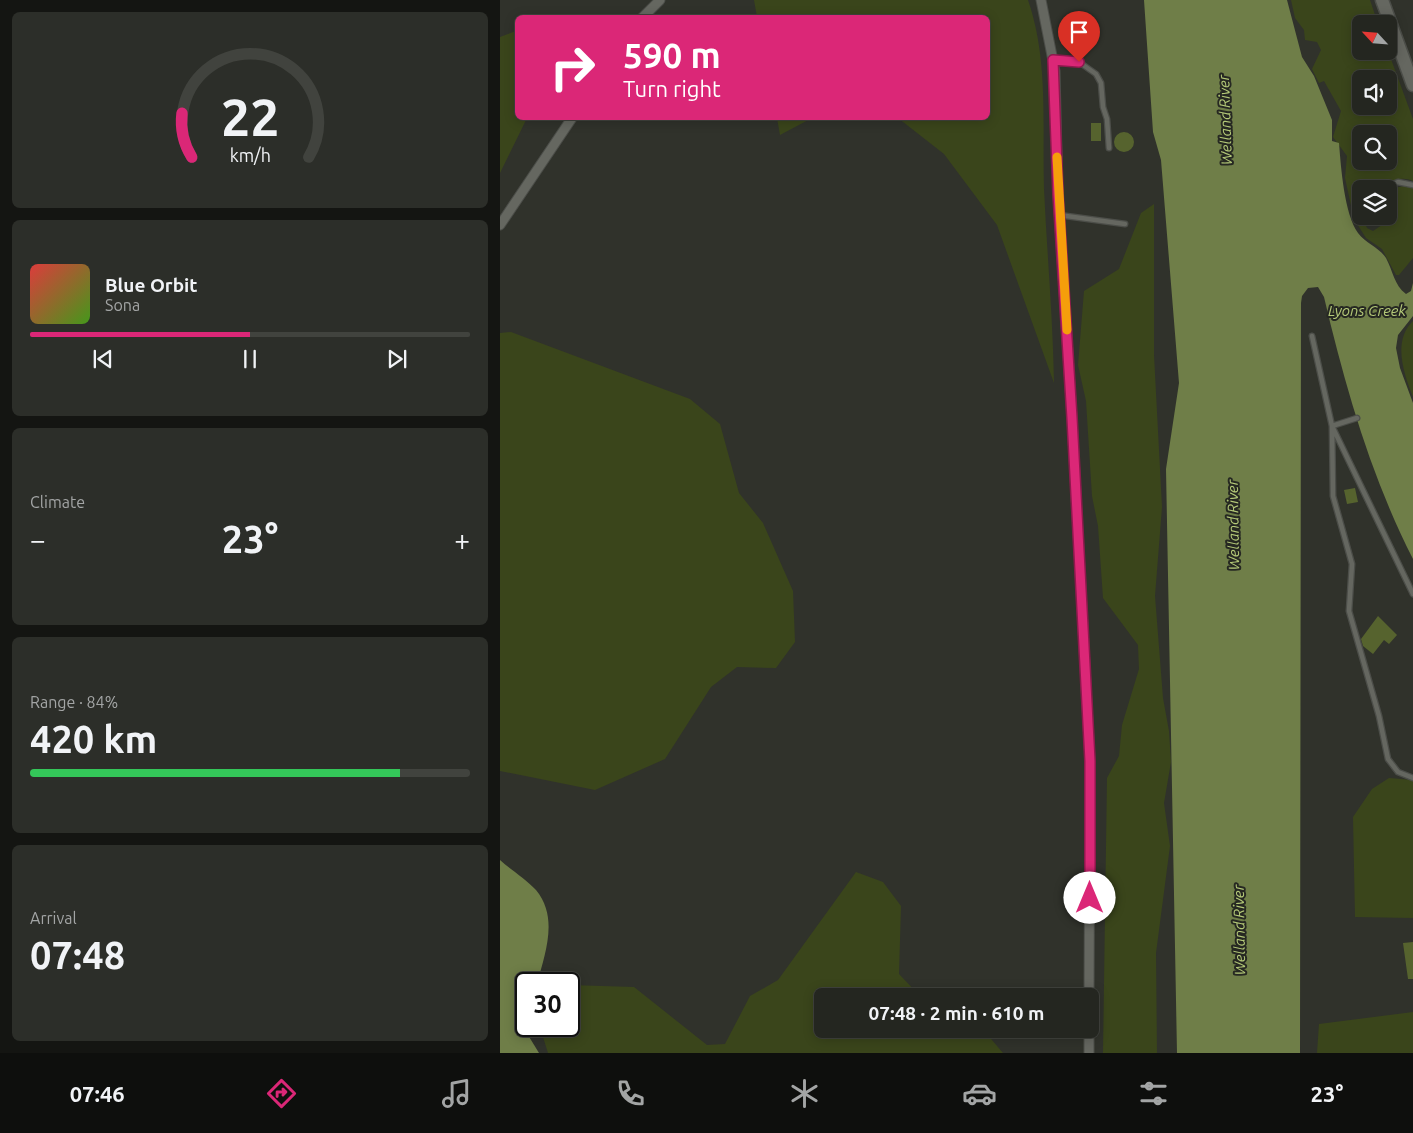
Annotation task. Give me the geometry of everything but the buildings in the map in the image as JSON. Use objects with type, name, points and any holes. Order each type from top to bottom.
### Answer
[{"type":"main road","points":[[1382,0],[1413,85]]},
{"type":"street","points":[[645,15],[660,0]]},
{"type":"street","points":[[1041,0],[1053,60],[1059,215],[1090,761],[1089,988]]},
{"type":"street","points":[[500,225],[571,120]]},
{"type":"street","points":[[1089,1038],[1089,1053]]},
{"type":"lane","points":[[1053,60],[1079,62],[1096,74],[1101,83],[1103,107],[1108,119],[1109,148]]},
{"type":"lane","points":[[1397,182],[1413,184]]},
{"type":"lane","points":[[1059,215],[1124,224]]},
{"type":"lane","points":[[1312,336],[1332,426],[1333,496],[1352,564],[1349,611],[1379,716],[1388,759],[1398,772],[1413,778]]},
{"type":"lane","points":[[1332,426],[1357,418]]},
{"type":"lane","points":[[1332,426],[1413,594]]},
{"type":"shaded area","points":[[754,0],[1028,0],[1035,23],[1042,70],[1044,189],[1054,383],[997,225],[944,154],[901,120],[990,120],[990,15],[757,15]]},
{"type":"shaded area","points":[[1291,0],[1370,0],[1375,15],[1352,15],[1352,60],[1391,60],[1395,70],[1352,70],[1352,115],[1397,115],[1397,75],[1413,119],[1413,181],[1408,179],[1352,180],[1352,210],[1345,178],[1347,156],[1333,137],[1341,111],[1324,81],[1319,83],[1312,69],[1321,50],[1317,42],[1305,40],[1304,30],[1295,18]]},
{"type":"shaded area","points":[[515,32],[515,120],[526,120],[500,173],[500,37]]},
{"type":"shaded area","points":[[777,120],[808,120],[780,135]]},
{"type":"shaded area","points":[[1409,185],[1413,187],[1413,258],[1399,275],[1396,275],[1382,249],[1366,238],[1358,225],[1366,225],[1373,231],[1382,225],[1397,225],[1397,187]]},
{"type":"shaded area","points":[[1154,204],[1154,355],[1162,507],[1155,596],[1163,698],[1169,731],[1171,762],[1164,803],[1170,846],[1156,953],[1157,1053],[1103,1053],[1107,778],[1119,756],[1122,725],[1139,669],[1138,645],[1103,598],[1098,526],[1092,496],[1086,401],[1078,365],[1084,291],[1119,269],[1141,213]]},
{"type":"shaded area","points":[[1413,321],[1413,397],[1406,378],[1401,348],[1407,329]]},
{"type":"shaded area","points":[[511,332],[690,399],[720,424],[739,493],[763,523],[793,591],[795,642],[776,668],[737,667],[711,687],[665,759],[595,790],[500,771],[500,333]]},
{"type":"shaded area","points":[[1389,778],[1413,780],[1413,918],[1355,917],[1353,817],[1372,789]]},
{"type":"shaded area","points":[[856,872],[883,882],[901,906],[899,974],[912,988],[814,988],[814,1038],[990,1038],[1003,1053],[548,1053],[543,1037],[580,1037],[580,985],[634,987],[707,1045],[725,1044],[750,996],[778,980]]},
{"type":"shaded area","points":[[1413,1012],[1413,1053],[1317,1053],[1319,1024]]},
{"type":"water","points":[[1144,0],[1287,0],[1302,57],[1314,76],[1332,120],[1332,141],[1339,143],[1344,190],[1352,225],[1361,237],[1380,251],[1386,258],[1396,282],[1406,294],[1411,291],[1413,283],[1413,316],[1398,335],[1396,348],[1400,368],[1413,403],[1413,559],[1384,496],[1372,464],[1350,397],[1324,297],[1318,287],[1308,288],[1302,296],[1300,1053],[1177,1053],[1166,469],[1179,383],[1161,160],[1153,132]]},
{"type":"water","points":[[500,860],[536,890],[543,901],[549,924],[540,972],[515,972],[515,1037],[529,1037],[539,1053],[500,1053]]},
{"type":"slow traffic","points":[[1057,157],[1067,330]]},
{"type":"route","points":[[1079,62],[1053,60],[1055,72],[1058,194],[1090,761],[1090,898]]},
{"type":"water label","name":"Welland River","points":[[1225,120]]},
{"type":"water label","name":"Lyons Creek","points":[[1367,310]]},
{"type":"water label","name":"Welland River","points":[[1233,525]]},
{"type":"water label","name":"Welland River","points":[[1239,930]]}]
